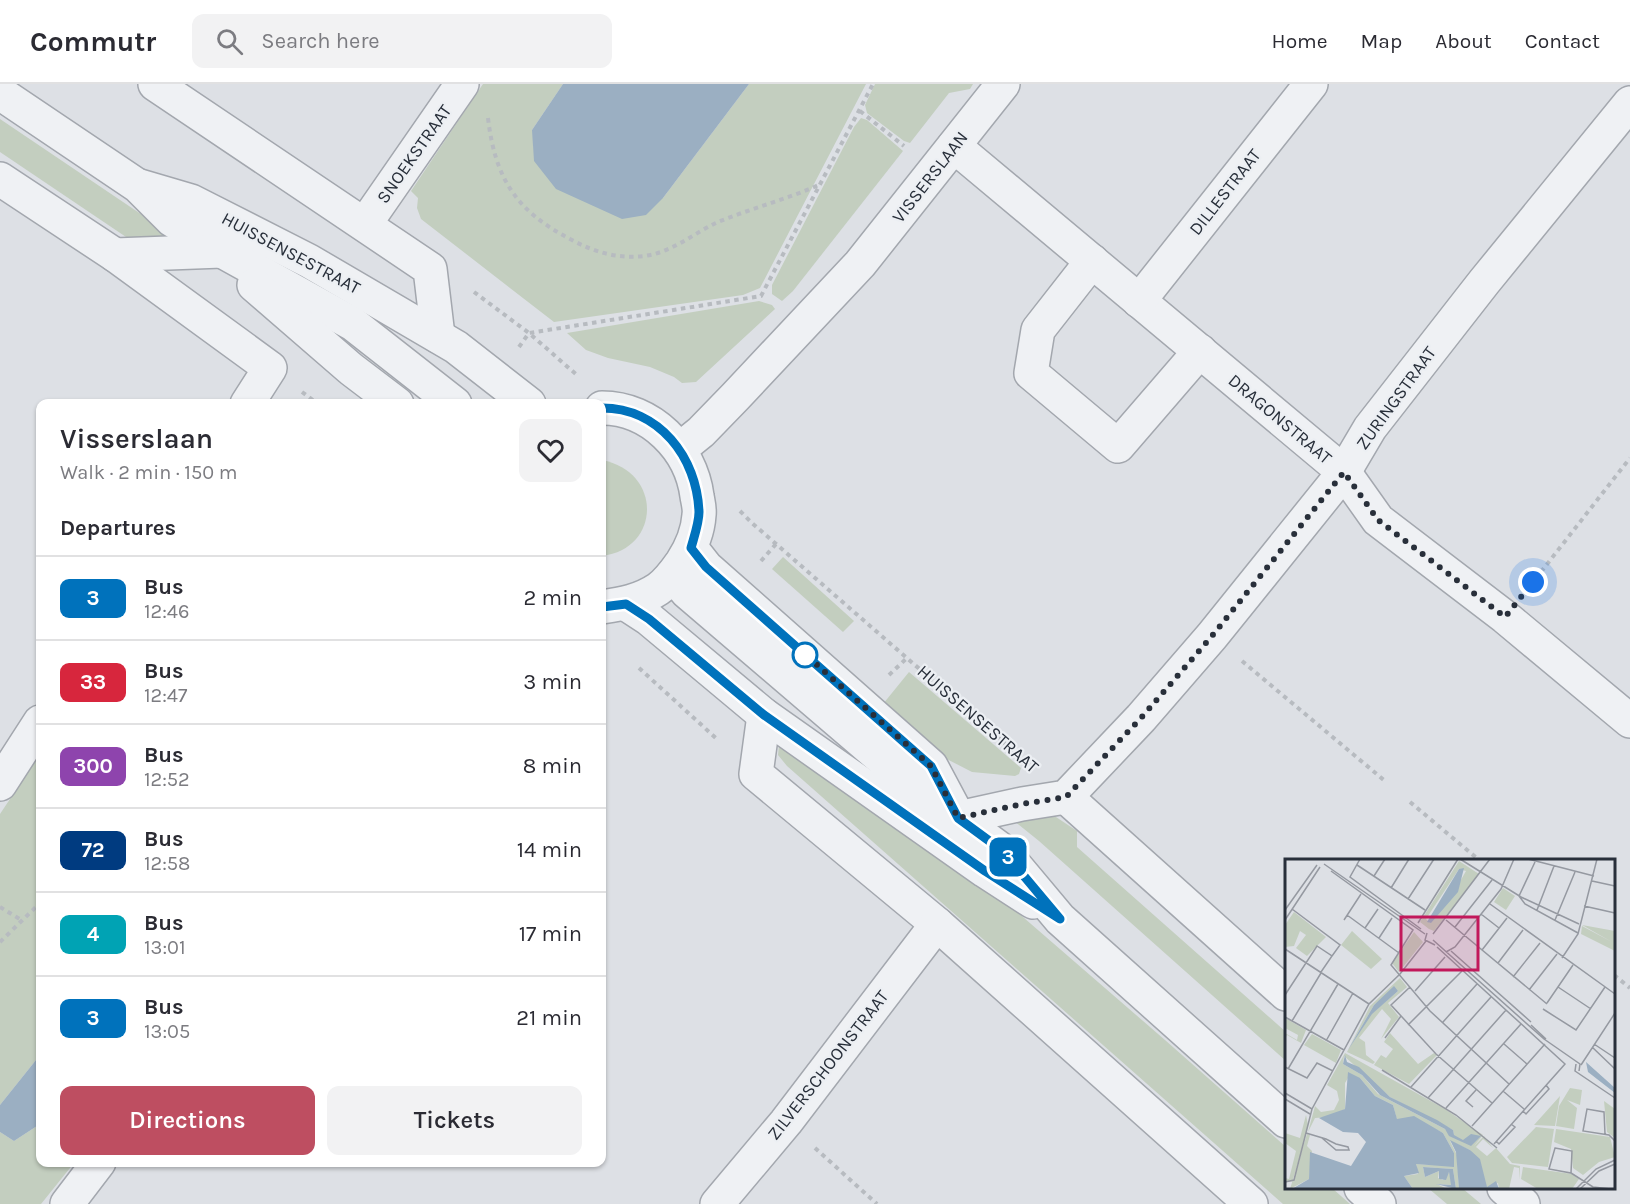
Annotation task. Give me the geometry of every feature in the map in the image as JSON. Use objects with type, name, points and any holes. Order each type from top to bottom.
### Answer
[{"type":"street","points":[[154,84],[430,269],[438,336]]},
{"type":"street","name":"SNOEKSTRAAT","points":[[365,224],[462,84]]},
{"type":"street","name":"VISSERSLAAN","points":[[680,449],[701,432],[806,324],[860,264],[1003,84]]},
{"type":"street","name":"DILLESTRAAT","points":[[1139,300],[1311,84]]},
{"type":"street","name":"HUISSENSESTRAAT","points":[[0,93],[138,186],[172,220],[353,324],[449,399]]},
{"type":"street","name":"ZURINGSTRAAT","points":[[1066,797],[1141,718],[1212,636],[1344,472],[1370,428],[1484,282],[1630,104]]},
{"type":"street","name":"DRAGONSTRAAT","points":[[945,158],[1092,261],[1344,472],[1378,520],[1505,617],[1630,722]]},
{"type":"street","points":[[0,179],[115,255],[270,368],[250,399]]},
{"type":"street","name":"HUISSENSESTRAAT","points":[[138,186],[190,201],[309,261],[456,347],[523,399]]},
{"type":"street","points":[[115,255],[222,250]]},
{"type":"street","name":"HUISSENSESTRAAT","points":[[222,250],[257,287],[351,369],[391,399]]},
{"type":"street","points":[[1092,261],[1038,330],[1031,374],[1118,447],[1200,351]]},
{"type":"street","points":[[606,409],[633,413],[659,427],[680,449],[695,480],[699,514],[691,548],[673,575],[659,588],[614,606]]},
{"type":"street","points":[[691,548],[706,567],[931,766],[958,818]]},
{"type":"street","points":[[673,575],[687,592],[908,782],[1003,851],[1060,919],[1285,1119]]},
{"type":"street","points":[[614,606],[649,619],[764,715],[985,871],[1060,919]]},
{"type":"street","points":[[764,715],[756,774],[937,924],[1251,1204]]},
{"type":"street","points":[[0,784],[36,728]]},
{"type":"street","points":[[958,818],[1066,797],[1285,992]]},
{"type":"street","name":"ZILVERSCHOONSTRAAT","points":[[717,1204],[786,1122],[937,924]]},
{"type":"street","points":[[67,1204],[95,1167]]},
{"type":"street","points":[[1362,1189],[1379,1204]]},
{"type":"street","points":[[1505,1189],[1523,1204]]},
{"type":"path","points":[[529,333],[760,296],[873,84]]},
{"type":"path","points":[[860,111],[945,158]]},
{"type":"path","points":[[488,118],[496,160],[517,200],[548,228],[606,255],[645,256],[662,251],[718,222],[821,184]]},
{"type":"path","points":[[430,269],[456,279],[529,333],[581,378]]},
{"type":"path","points":[[1505,617],[1630,458]]},
{"type":"path","name":"HUISSENSESTRAAT","points":[[737,508],[1066,797]]},
{"type":"path","points":[[1212,636],[1385,782]]},
{"type":"path","points":[[633,663],[756,774]]},
{"type":"path","points":[[1410,802],[1477,859]]},
{"type":"path","points":[[0,907],[23,921]]},
{"type":"path","points":[[0,942],[36,907]]},
{"type":"path","points":[[1615,976],[1630,988]]},
{"type":"path","points":[[786,1122],[877,1204]]},
{"type":"green space","points":[[483,84],[563,84],[532,130],[663,198],[749,84],[866,84],[760,288],[743,295],[554,322],[421,219],[417,208],[418,198],[411,191]]},
{"type":"green space","points":[[875,84],[973,84],[970,89],[949,93],[910,143],[867,113],[865,105]]},
{"type":"green space","points":[[861,118],[867,120],[903,151],[793,291],[782,301],[772,294],[772,285],[854,127]]},
{"type":"green space","points":[[0,119],[166,231],[172,238],[132,241],[0,152]]},
{"type":"green space","points":[[759,301],[772,305],[775,309],[696,382],[682,383],[650,367],[608,358],[586,350],[567,333]]},
{"type":"green space","points":[[606,461],[622,467],[636,479],[644,494],[647,510],[644,526],[635,540],[621,550],[606,555]]},
{"type":"green space","points":[[783,557],[854,621],[843,632],[772,569]]},
{"type":"green space","points":[[909,672],[1021,768],[1019,774],[1015,776],[972,772],[939,755],[883,704]]},
{"type":"green space","points":[[779,745],[994,892],[1285,1146],[1285,1189],[1333,1189],[1350,1204],[1283,1204],[787,766],[778,755]]},
{"type":"green space","points":[[36,760],[36,1060],[0,1105],[0,814]]},
{"type":"green space","points":[[1050,813],[1077,831],[1077,847],[1285,1031],[1285,1060],[1039,841],[1014,821]]},
{"type":"green space","points":[[36,1127],[36,1167],[71,1167],[41,1204],[0,1204],[0,1132],[14,1141]]},
{"type":"green space","points":[[1429,1189],[1463,1189],[1481,1204],[1447,1204]]},
{"type":"water","points":[[563,84],[749,84],[663,198],[646,215],[622,219],[556,189],[534,161],[532,130]]},
{"type":"water","points":[[36,1060],[36,1127],[14,1141],[0,1132],[0,1105]]},
{"type":"bus line","name":"3","points":[[606,407],[633,413],[659,427],[680,449],[695,480],[699,514],[691,548],[706,567],[931,766],[958,818],[1003,851],[1060,919],[985,871],[764,715],[649,619],[626,604],[606,606]]},
{"type":"route","points":[[805,655],[799,649],[931,766],[958,818],[1066,797],[1141,718],[1212,636],[1344,472],[1378,520],[1505,617],[1533,582]]}]
